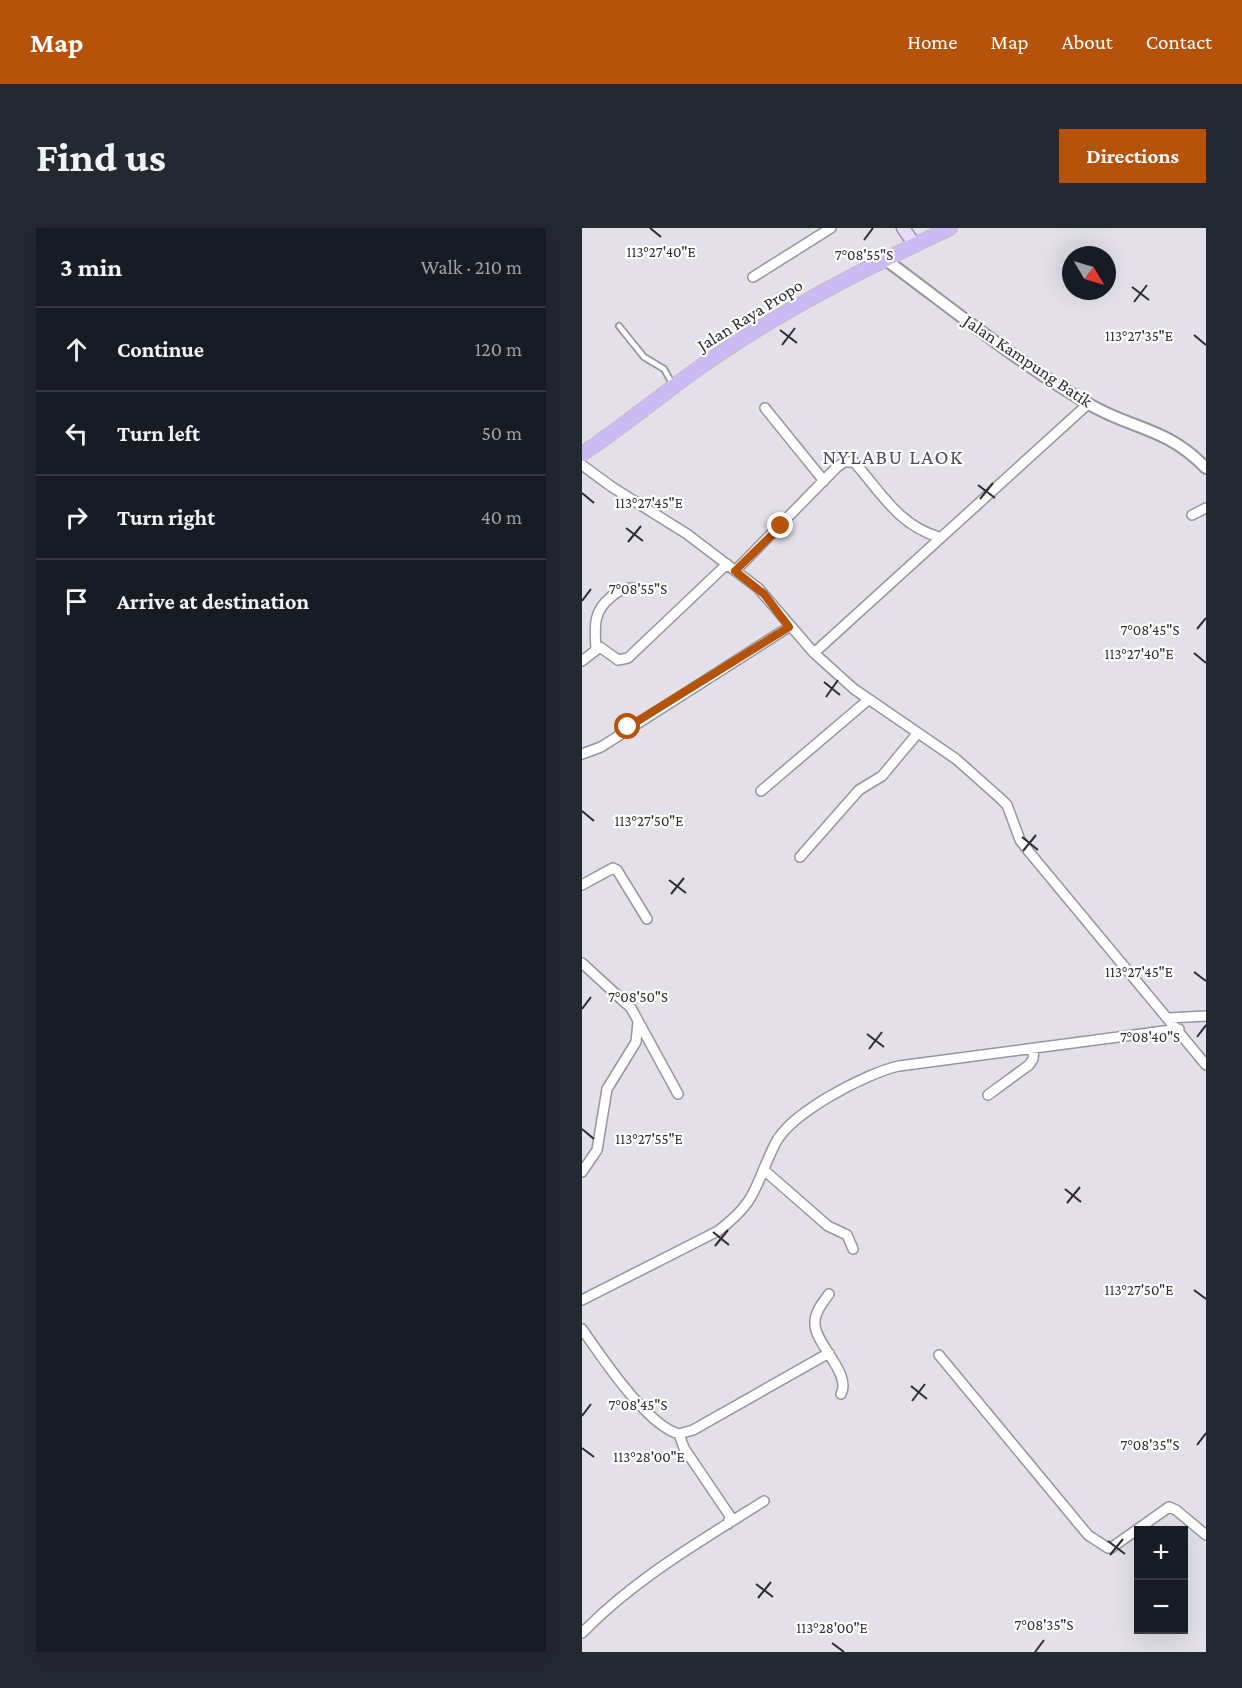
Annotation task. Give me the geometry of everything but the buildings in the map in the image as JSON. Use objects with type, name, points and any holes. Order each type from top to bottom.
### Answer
[{"type":"main road","points":[[903,228],[915,245]]},
{"type":"main road","name":"Jalan Raya Propo","points":[[582,454],[626,425],[704,364],[808,300],[950,228]]},
{"type":"street","points":[[753,277],[831,228]]},
{"type":"street","name":"Jalan Kampung Batik","points":[[886,260],[1088,404],[1164,435],[1185,447],[1206,468]]},
{"type":"street","points":[[814,653],[1088,404]]},
{"type":"street","points":[[765,408],[824,481]]},
{"type":"street","points":[[582,661],[603,647],[618,660],[628,658],[731,568],[844,462],[854,462],[882,498],[904,519],[923,533],[939,537]]},
{"type":"street","points":[[582,465],[612,487],[687,534],[764,594],[789,627],[814,653],[868,700],[956,759],[1007,805],[1013,827],[1030,853],[1170,1018],[1206,1065]]},
{"type":"street","points":[[1192,515],[1206,508]]},
{"type":"street","points":[[596,650],[594,622],[602,604],[624,588],[633,588]]},
{"type":"street","points":[[582,754],[601,747],[789,627]]},
{"type":"street","points":[[761,791],[868,700]]},
{"type":"street","points":[[800,857],[859,790],[882,776],[917,734]]},
{"type":"street","points":[[582,885],[613,868],[617,870],[647,919]]},
{"type":"street","points":[[582,963],[619,994],[638,1022],[678,1094]]},
{"type":"street","points":[[1170,1018],[1206,1016]]},
{"type":"street","points":[[582,1172],[597,1150],[607,1089],[636,1042],[638,1022]]},
{"type":"street","points":[[582,1300],[718,1231],[738,1216],[751,1201],[776,1143],[794,1119],[876,1074],[899,1066],[1179,1029]]},
{"type":"street","points":[[988,1095],[1029,1065],[1035,1049]]},
{"type":"street","points":[[765,1171],[828,1226],[847,1235],[853,1249]]},
{"type":"street","points":[[828,1294],[817,1313],[815,1324],[843,1382],[841,1394]]},
{"type":"street","points":[[582,1329],[637,1400],[660,1424],[679,1434],[684,1448],[730,1516],[728,1524]]},
{"type":"street","points":[[679,1434],[693,1430],[829,1353]]},
{"type":"street","points":[[939,1355],[1088,1535],[1108,1548],[1112,1548],[1161,1510],[1169,1507],[1176,1509],[1206,1535]]},
{"type":"street","points":[[582,1633],[616,1600],[654,1569],[764,1501]]},
{"type":"lane","points":[[619,326],[644,357],[664,369],[675,387]]},
{"type":"district","name":"NYLABU LAOK","points":[[893,457]]},
{"type":"route","points":[[628,727],[789,627],[764,594],[735,571],[781,526]]}]
